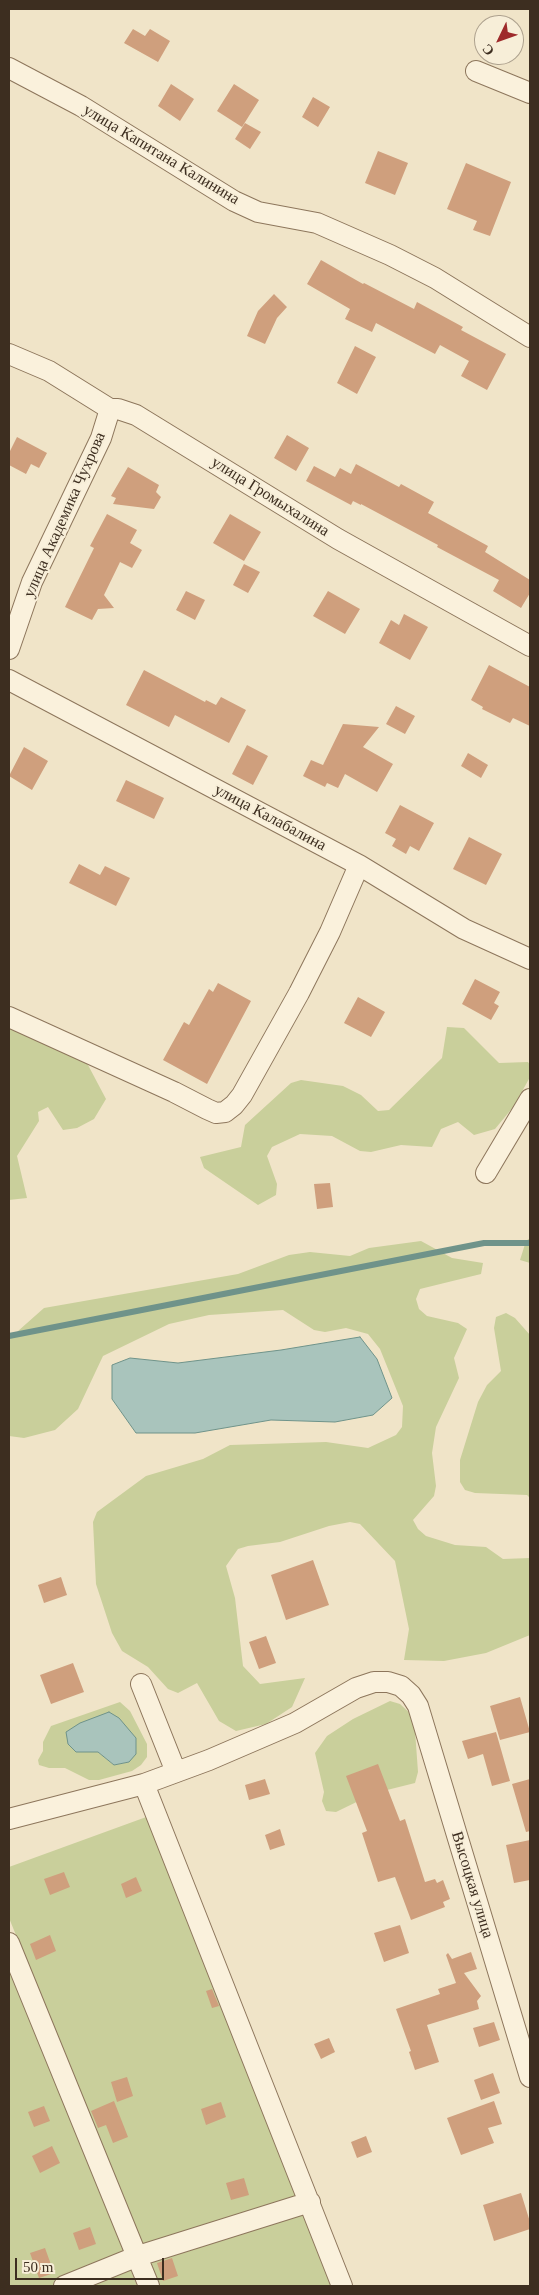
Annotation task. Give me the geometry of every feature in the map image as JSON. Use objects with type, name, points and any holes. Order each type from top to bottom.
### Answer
[{"type":"street","name":"улица Капитана Калинина","points":[[9,68],[81,106],[234,202],[258,212],[317,223],[390,255],[435,278],[530,337]]},
{"type":"street","points":[[476,71],[530,93]]},
{"type":"street","name":"улица Громыхалина","points":[[9,354],[50,370],[110,408],[136,415],[347,544],[530,646]]},
{"type":"street","name":"улица Академика Чухрова","points":[[9,649],[32,582],[101,438],[110,408]]},
{"type":"street","name":"улица Калабалина","points":[[9,680],[358,865],[464,929],[530,959]]},
{"type":"street","points":[[9,1016],[207,1109],[225,1112],[242,1095],[299,993],[330,932],[358,865]]},
{"type":"street","points":[[486,1173],[530,1099]]},
{"type":"street","name":"Высоцкая улица","points":[[176,1772],[265,1738],[356,1688],[374,1682],[388,1682],[400,1686],[411,1695],[418,1706],[530,2077]]},
{"type":"street","points":[[9,1819],[144,1784],[176,1772],[141,1684]]},
{"type":"street","points":[[144,1784],[342,2286]]},
{"type":"street","points":[[9,1943],[149,2286]]},
{"type":"street","points":[[64,2286],[138,2256],[310,2202]]},
{"type":"green space","points":[[9,1025],[58,1043],[88,1065],[106,1099],[94,1119],[77,1128],[63,1130],[48,1107],[38,1112],[39,1121],[17,1156],[27,1198],[9,1200]]},
{"type":"green space","points":[[447,1027],[464,1028],[499,1063],[528,1062],[530,1065],[530,1077],[514,1106],[495,1129],[474,1135],[458,1122],[441,1129],[432,1147],[401,1145],[371,1152],[360,1151],[332,1136],[300,1134],[272,1147],[267,1156],[277,1184],[276,1195],[258,1205],[204,1168],[200,1157],[241,1147],[245,1125],[291,1083],[301,1080],[343,1086],[361,1095],[378,1111],[389,1110],[442,1058]]},
{"type":"green space","points":[[530,1238],[530,1263],[520,1260],[526,1241]]},
{"type":"green space","points":[[421,1241],[452,1258],[483,1263],[481,1274],[420,1289],[416,1299],[419,1309],[427,1316],[458,1323],[467,1329],[454,1358],[459,1378],[436,1427],[432,1453],[436,1486],[434,1496],[413,1520],[418,1529],[426,1536],[455,1545],[486,1547],[503,1559],[530,1558],[530,1635],[486,1653],[444,1661],[404,1660],[409,1629],[395,1561],[360,1524],[350,1522],[329,1526],[280,1542],[238,1549],[226,1566],[235,1598],[243,1666],[260,1684],[305,1678],[292,1707],[266,1724],[236,1731],[219,1721],[197,1683],[178,1693],[168,1689],[148,1667],[122,1651],[112,1633],[96,1584],[93,1522],[97,1512],[146,1476],[203,1459],[230,1445],[326,1442],[368,1448],[396,1435],[402,1427],[403,1406],[380,1349],[368,1334],[346,1328],[325,1332],[314,1330],[283,1310],[209,1315],[169,1324],[103,1356],[78,1409],[55,1430],[24,1438],[9,1436],[9,1339],[44,1308],[238,1274],[289,1255],[310,1252],[350,1256],[369,1248]]},
{"type":"green space","points":[[506,1313],[515,1318],[530,1335],[530,1498],[527,1495],[475,1493],[465,1490],[460,1482],[460,1460],[478,1402],[487,1385],[501,1371],[494,1328],[496,1317]]},
{"type":"green space","points":[[390,1701],[400,1704],[414,1717],[418,1772],[415,1783],[375,1793],[336,1812],[326,1811],[322,1801],[324,1792],[315,1753],[327,1736],[353,1719]]},
{"type":"green space","points":[[120,1702],[130,1711],[147,1744],[147,1757],[141,1765],[132,1771],[99,1780],[89,1780],[65,1768],[49,1768],[39,1765],[38,1760],[43,1751],[43,1742],[51,1726]],"holes":[[[98,1752],[129,1762],[114,1765]]]},
{"type":"green space","points":[[149,1816],[301,2198],[142,2245],[9,1918],[9,1867]]},
{"type":"green space","points":[[9,1970],[123,2250],[137,2286],[9,2286]]},
{"type":"green space","points":[[307,2213],[336,2286],[155,2286],[146,2262]]},
{"type":"water","points":[[360,1337],[377,1359],[392,1398],[373,1415],[335,1422],[271,1420],[195,1433],[136,1433],[112,1399],[112,1365],[130,1358],[178,1363],[281,1350]]},
{"type":"water","points":[[109,1712],[119,1718],[136,1738],[136,1754],[129,1762],[114,1765],[98,1752],[76,1752],[68,1744],[66,1732],[80,1723]]},
{"type":"building","points":[[133,29],[145,36],[150,29],[170,41],[158,62],[124,43]]},
{"type":"building","points":[[171,84],[194,99],[180,121],[158,106]]},
{"type":"building","points":[[234,84],[259,100],[242,127],[217,111]]},
{"type":"building","points":[[313,97],[330,107],[318,127],[302,117]]},
{"type":"building","points":[[245,123],[261,132],[250,149],[235,139]]},
{"type":"building","points":[[378,151],[408,163],[395,195],[365,183]]},
{"type":"building","points":[[466,163],[511,182],[490,236],[473,230],[477,221],[447,209]]},
{"type":"building","points":[[321,260],[363,284],[414,309],[417,302],[463,327],[461,330],[506,354],[487,390],[461,376],[469,361],[440,345],[435,354],[376,323],[372,332],[345,319],[350,309],[307,284]]},
{"type":"building","points":[[274,294],[287,307],[277,318],[265,344],[247,336],[258,311]]},
{"type":"building","points":[[355,346],[376,357],[357,394],[337,383]]},
{"type":"building","points":[[287,435],[309,448],[296,471],[274,458]]},
{"type":"building","points":[[17,437],[47,453],[39,468],[31,464],[26,474],[9,465],[9,453]]},
{"type":"building","points":[[356,464],[399,487],[401,484],[434,502],[428,513],[488,546],[485,552],[530,580],[530,593],[521,608],[493,591],[499,580],[361,504],[353,501],[351,505],[306,481],[314,466],[335,477],[340,468],[351,474]]},
{"type":"building","points":[[128,467],[159,485],[156,492],[161,497],[154,509],[113,504],[116,498],[111,496]]},
{"type":"building","points":[[107,514],[137,530],[130,543],[142,550],[132,568],[120,562],[104,595],[114,608],[98,609],[92,620],[65,607],[94,548],[90,546]]},
{"type":"building","points":[[230,514],[261,532],[244,561],[213,543]]},
{"type":"building","points":[[244,564],[260,572],[248,593],[233,585]]},
{"type":"building","points":[[186,591],[205,600],[195,620],[176,610]]},
{"type":"building","points":[[328,591],[360,609],[345,634],[313,616]]},
{"type":"building","points":[[404,614],[428,627],[410,660],[379,643],[391,620],[399,625]]},
{"type":"building","points":[[489,665],[530,687],[530,726],[513,718],[510,723],[482,709],[483,707],[471,700]]},
{"type":"building","points":[[144,670],[205,702],[206,700],[216,705],[221,697],[246,710],[229,743],[175,715],[169,727],[126,705]]},
{"type":"building","points":[[396,706],[415,716],[405,734],[386,724]]},
{"type":"building","points":[[343,724],[379,727],[363,747],[393,764],[377,792],[345,774],[338,788],[327,783],[325,787],[303,776],[311,760],[323,765]]},
{"type":"building","points":[[247,745],[268,756],[253,785],[232,774]]},
{"type":"building","points":[[24,747],[48,761],[32,790],[9,776]]},
{"type":"building","points":[[468,753],[488,765],[481,778],[461,766]]},
{"type":"building","points":[[126,780],[164,798],[154,819],[116,801]]},
{"type":"building","points":[[400,805],[434,823],[419,851],[410,846],[406,854],[392,846],[396,839],[385,833]]},
{"type":"building","points":[[469,837],[502,854],[486,885],[453,869]]},
{"type":"building","points":[[79,864],[100,875],[105,866],[130,878],[116,906],[69,883]]},
{"type":"building","points":[[475,979],[500,992],[494,1003],[499,1006],[491,1020],[462,1004]]},
{"type":"building","points":[[218,983],[251,1001],[207,1084],[163,1060],[184,1022],[189,1025],[209,989],[213,992]]},
{"type":"building","points":[[358,997],[385,1012],[371,1037],[344,1023]]},
{"type":"building","points":[[330,1183],[333,1207],[317,1209],[314,1184]]},
{"type":"building","points":[[313,1560],[329,1605],[286,1620],[271,1575]]},
{"type":"building","points":[[61,1577],[67,1595],[44,1603],[38,1585]]},
{"type":"building","points":[[266,1636],[276,1663],[259,1669],[249,1642]]},
{"type":"building","points":[[73,1663],[84,1692],[51,1704],[40,1675]]},
{"type":"building","points":[[520,1697],[530,1732],[500,1740],[490,1706]]},
{"type":"building","points":[[496,1732],[510,1781],[492,1786],[483,1754],[468,1759],[462,1741]]},
{"type":"building","points":[[378,1764],[400,1821],[405,1819],[425,1882],[435,1879],[437,1883],[443,1880],[450,1899],[443,1902],[445,1907],[411,1920],[395,1877],[378,1882],[362,1833],[367,1831],[346,1776]]},
{"type":"building","points":[[265,1779],[270,1794],[249,1800],[245,1785]]},
{"type":"building","points":[[530,1779],[530,1831],[526,1832],[512,1784]]},
{"type":"building","points":[[280,1829],[285,1845],[270,1850],[265,1835]]},
{"type":"building","points":[[530,1840],[530,1880],[514,1883],[506,1845]]},
{"type":"building","points":[[64,1872],[70,1887],[50,1895],[44,1879]]},
{"type":"building","points":[[136,1877],[142,1891],[126,1898],[121,1884]]},
{"type":"building","points":[[400,1925],[409,1953],[384,1962],[374,1933]]},
{"type":"building","points":[[50,1935],[56,1951],[36,1960],[30,1944]]},
{"type":"building","points":[[471,1952],[477,1969],[464,1973],[481,1996],[477,2001],[479,2009],[427,2025],[439,2062],[415,2070],[409,2052],[411,2051],[396,2009],[440,1994],[438,1989],[456,1983],[446,1955],[448,1953],[452,1959]]},
{"type":"building","points":[[212,1989],[219,2006],[212,2008],[206,1991]]},
{"type":"building","points":[[494,2022],[500,2040],[479,2047],[473,2028]]},
{"type":"building","points":[[329,2038],[335,2052],[321,2059],[314,2044]]},
{"type":"building","points":[[493,2073],[500,2093],[481,2100],[474,2080]]},
{"type":"building","points":[[127,2077],[133,2096],[117,2102],[111,2082]]},
{"type":"building","points":[[114,2101],[128,2137],[113,2143],[106,2125],[98,2128],[91,2111]]},
{"type":"building","points":[[494,2101],[502,2124],[488,2128],[494,2143],[461,2155],[447,2118]]},
{"type":"building","points":[[221,2102],[226,2117],[206,2125],[201,2109]]},
{"type":"building","points":[[44,2106],[50,2121],[34,2127],[28,2112]]},
{"type":"building","points":[[366,2136],[372,2152],[357,2158],[351,2142]]},
{"type":"building","points":[[52,2146],[60,2163],[40,2173],[32,2156]]},
{"type":"building","points":[[244,2178],[249,2195],[231,2200],[226,2183]]},
{"type":"building","points":[[521,2193],[530,2222],[530,2229],[494,2241],[483,2205]]},
{"type":"building","points":[[90,2227],[96,2244],[79,2250],[73,2233]]},
{"type":"building","points":[[45,2248],[54,2273],[39,2278],[30,2253]]},
{"type":"building","points":[[172,2258],[178,2276],[163,2281],[157,2263]]},
{"type":"waterway","points":[[9,1336],[484,1243],[530,1243]]}]
